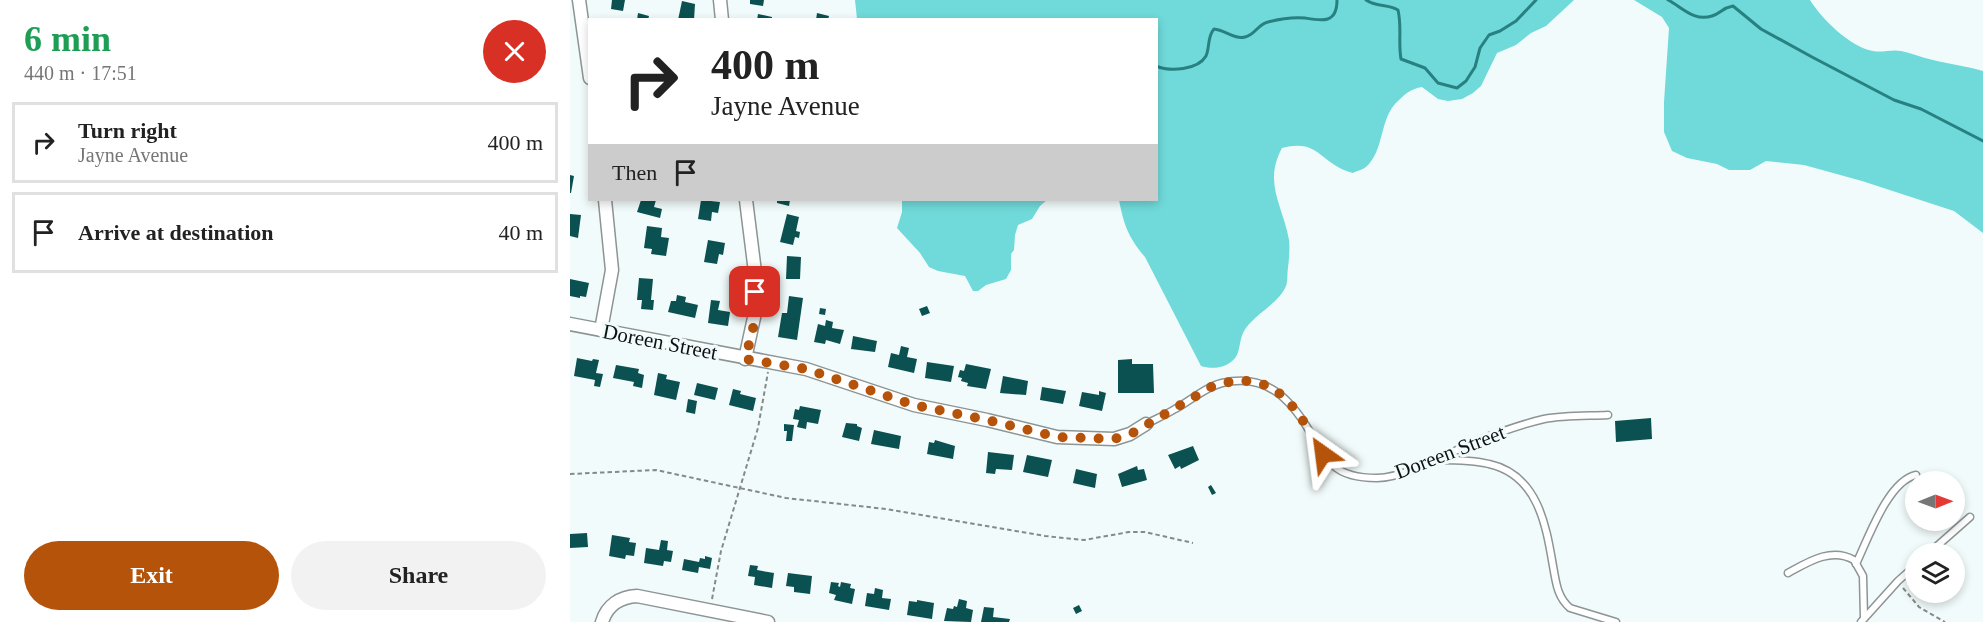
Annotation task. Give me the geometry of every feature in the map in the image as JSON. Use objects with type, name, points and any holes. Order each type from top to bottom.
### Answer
[{"type":"street","points":[[579,0],[588,64]]},
{"type":"street","points":[[720,0],[722,18]]},
{"type":"street","points":[[601,330],[612,270],[605,201]]},
{"type":"street","points":[[745,359],[755,313],[754,273],[746,201]]},
{"type":"street","name":"Doreen Street","points":[[570,324],[806,369],[914,405],[1057,437],[1114,439],[1131,434],[1146,424]]},
{"type":"street","points":[[602,622],[615,602],[632,596],[768,622]]},
{"type":"lane","name":"Doreen Street","points":[[1146,424],[1213,386],[1224,382],[1258,383],[1281,394],[1299,414],[1323,454],[1334,466],[1345,473],[1379,478],[1399,474],[1523,424],[1547,419],[1608,415]]},
{"type":"lane","points":[[1435,459],[1490,464],[1504,468],[1516,476],[1538,503],[1544,518],[1556,586],[1564,603],[1570,608],[1616,622]]},
{"type":"lane","points":[[1856,564],[1883,509],[1905,478]]},
{"type":"lane","points":[[1941,543],[1970,516]]},
{"type":"lane","points":[[1788,573],[1823,556],[1837,554],[1847,556],[1856,564],[1863,576],[1863,620]]},
{"type":"lane","points":[[1863,620],[1905,575]]},
{"type":"path","points":[[710,610],[721,551],[758,428],[769,363]]},
{"type":"path","points":[[570,474],[656,471],[786,498],[886,509],[1054,537],[1084,540],[1129,532],[1145,532],[1193,543]]},
{"type":"path","points":[[1898,581],[1919,607],[1945,622]]},
{"type":"shaded area","points":[[855,0],[1574,0],[1546,26],[1531,33],[1516,45],[1497,53],[1481,86],[1473,93],[1462,99],[1448,101],[1438,99],[1422,87],[1406,94],[1392,108],[1376,152],[1363,169],[1353,173],[1342,169],[1304,146],[1282,148],[1274,172],[1274,184],[1289,240],[1286,286],[1277,299],[1247,327],[1234,359],[1221,367],[1211,368],[1201,366],[1145,257],[1131,237],[1119,201],[1158,201],[1158,18],[857,18]]},
{"type":"shaded area","points":[[1634,0],[1810,0],[1837,31],[1864,48],[1876,51],[1901,51],[1983,71],[1983,233],[1954,211],[1804,165],[1766,161],[1750,170],[1729,170],[1717,164],[1687,158],[1672,151],[1664,132],[1669,28],[1662,17]]},
{"type":"shaded area","points":[[902,201],[1046,201],[1032,219],[1018,225],[1014,250],[1011,254],[1011,270],[1006,279],[986,285],[978,291],[973,291],[965,276],[929,267],[920,253],[897,228],[902,212]]},
{"type":"building","points":[[612,0],[625,0],[623,11],[611,9]]},
{"type":"building","points":[[750,0],[764,0],[763,6],[750,4]]},
{"type":"building","points":[[682,1],[695,4],[694,18],[678,18]]},
{"type":"building","points":[[638,13],[649,16],[648,18],[637,18]]},
{"type":"building","points":[[817,13],[829,16],[828,18],[816,18]]},
{"type":"building","points":[[758,14],[772,17],[772,18],[757,18]]},
{"type":"building","points":[[570,175],[574,176],[571,193],[570,193]]},
{"type":"building","points":[[641,201],[656,201],[654,207],[662,209],[660,218],[637,212]]},
{"type":"building","points":[[701,201],[720,202],[718,213],[712,212],[711,221],[698,219]]},
{"type":"building","points":[[777,201],[790,201],[789,206],[777,203]]},
{"type":"building","points":[[570,214],[581,215],[578,238],[570,236]]},
{"type":"building","points":[[787,214],[799,217],[796,231],[800,232],[799,238],[795,237],[793,245],[780,242]]},
{"type":"building","points":[[647,226],[662,228],[661,237],[669,238],[666,256],[651,254],[652,249],[644,248]]},
{"type":"building","points":[[708,240],[725,243],[723,255],[719,254],[717,264],[704,262]]},
{"type":"building","points":[[787,256],[801,257],[800,279],[786,279]]},
{"type":"building","points":[[639,278],[653,279],[651,300],[654,300],[653,310],[641,309],[642,300],[637,300]]},
{"type":"building","points":[[570,279],[589,283],[586,297],[570,296]]},
{"type":"building","points":[[677,295],[686,297],[685,302],[698,305],[695,318],[668,312],[671,301],[676,301]]},
{"type":"building","points":[[789,296],[803,298],[797,340],[778,337],[782,313],[787,313]]},
{"type":"building","points":[[711,300],[720,301],[718,310],[730,312],[728,326],[708,323]]},
{"type":"building","points":[[927,306],[930,313],[922,316],[919,309]]},
{"type":"building","points":[[820,308],[826,309],[825,315],[819,314]]},
{"type":"building","points":[[826,320],[833,322],[832,328],[844,330],[840,344],[826,340],[825,344],[814,342],[818,324],[825,326]]},
{"type":"building","points":[[853,336],[877,341],[875,352],[851,349]]},
{"type":"building","points":[[901,346],[909,348],[907,357],[917,359],[914,373],[888,367],[891,353],[899,355]]},
{"type":"building","points":[[577,358],[599,360],[596,373],[603,374],[600,387],[594,386],[595,380],[574,376]]},
{"type":"building","points":[[1132,359],[1132,364],[1153,364],[1154,393],[1118,393],[1118,360]]},
{"type":"building","points":[[927,362],[954,366],[951,382],[925,378]]},
{"type":"building","points":[[966,364],[991,369],[986,389],[967,386],[968,383],[961,381],[962,378],[958,377],[960,370],[964,371]]},
{"type":"building","points":[[616,365],[639,369],[638,373],[644,375],[642,388],[633,386],[634,382],[613,378]]},
{"type":"building","points":[[658,373],[667,375],[666,379],[680,382],[676,400],[654,395]]},
{"type":"building","points":[[1003,376],[1028,381],[1026,395],[1000,393]]},
{"type":"building","points":[[697,383],[718,388],[715,400],[694,395]]},
{"type":"building","points":[[1042,387],[1066,391],[1063,404],[1040,400]]},
{"type":"building","points":[[733,389],[741,391],[740,394],[756,398],[753,411],[729,405]]},
{"type":"building","points":[[1099,391],[1106,393],[1102,411],[1079,406],[1082,392],[1099,395]]},
{"type":"building","points":[[688,399],[697,401],[695,414],[686,412]]},
{"type":"building","points":[[800,406],[821,410],[818,424],[807,422],[806,429],[797,427],[799,420],[793,419],[795,409],[799,410]]},
{"type":"building","points":[[1651,418],[1652,439],[1616,442],[1615,421]]},
{"type":"building","points":[[846,423],[857,424],[862,428],[859,441],[842,437]]},
{"type":"building","points":[[784,424],[794,425],[792,441],[786,441],[787,431],[784,431]]},
{"type":"building","points":[[874,430],[901,436],[899,449],[871,444]]},
{"type":"building","points":[[935,440],[955,446],[953,459],[927,454],[929,442],[934,443]]},
{"type":"building","points":[[1193,446],[1199,460],[1181,469],[1180,466],[1175,469],[1168,455]]},
{"type":"building","points":[[988,452],[1014,455],[1012,470],[996,469],[995,474],[986,473]]},
{"type":"building","points":[[1027,455],[1052,460],[1048,477],[1023,472]]},
{"type":"building","points":[[1137,466],[1138,470],[1144,469],[1147,480],[1122,487],[1118,474]]},
{"type":"building","points":[[1076,469],[1097,474],[1095,488],[1073,483]]},
{"type":"building","points":[[1211,485],[1216,493],[1212,495],[1208,487]]},
{"type":"building","points":[[587,533],[588,547],[570,548],[570,534]]},
{"type":"building","points":[[612,535],[630,538],[629,542],[636,543],[634,556],[626,555],[625,559],[609,556]]},
{"type":"building","points":[[661,540],[668,541],[667,550],[673,551],[671,562],[664,561],[663,566],[644,563],[646,548],[659,550]]},
{"type":"building","points":[[705,556],[712,558],[710,569],[699,567],[698,573],[682,570],[684,559],[699,562],[700,558],[705,559]]},
{"type":"building","points":[[750,565],[758,566],[757,570],[774,573],[772,588],[754,585],[755,577],[748,576]]},
{"type":"building","points":[[788,573],[812,576],[810,594],[794,592],[794,587],[786,586]]},
{"type":"building","points":[[831,582],[839,583],[840,587],[841,582],[851,584],[850,588],[855,589],[852,604],[834,600],[836,595],[829,593]]},
{"type":"building","points":[[875,588],[883,590],[882,598],[891,599],[889,610],[865,606],[867,593],[874,594]]},
{"type":"building","points":[[959,599],[967,601],[966,608],[973,610],[971,622],[944,621],[947,608],[957,607]]},
{"type":"building","points":[[917,600],[934,603],[932,619],[907,615],[909,601],[917,602]]},
{"type":"building","points":[[1079,605],[1082,611],[1076,614],[1073,608]]},
{"type":"building","points":[[984,607],[994,608],[993,617],[1010,619],[1009,622],[981,622]]},
{"type":"waterway","points":[[1158,67],[1176,69],[1190,67],[1202,61],[1206,56],[1210,35],[1214,29],[1241,38],[1272,21],[1286,18],[1323,20],[1334,13],[1337,0]]},
{"type":"waterway","points":[[1366,0],[1398,10],[1401,59],[1425,68],[1438,83],[1457,88],[1466,81],[1475,67],[1480,48],[1489,35],[1516,21],[1536,0]]},
{"type":"waterway","points":[[1668,0],[1688,13],[1700,17],[1712,16],[1733,6],[1761,29],[1812,57],[1894,100],[1921,109],[1983,141]]},
{"type":"route","points":[[755,292],[753,330],[745,359],[806,369],[914,405],[1057,437],[1095,439],[1114,439],[1131,434],[1213,386],[1224,382],[1258,383],[1272,388],[1289,402],[1299,414],[1323,454]]}]
